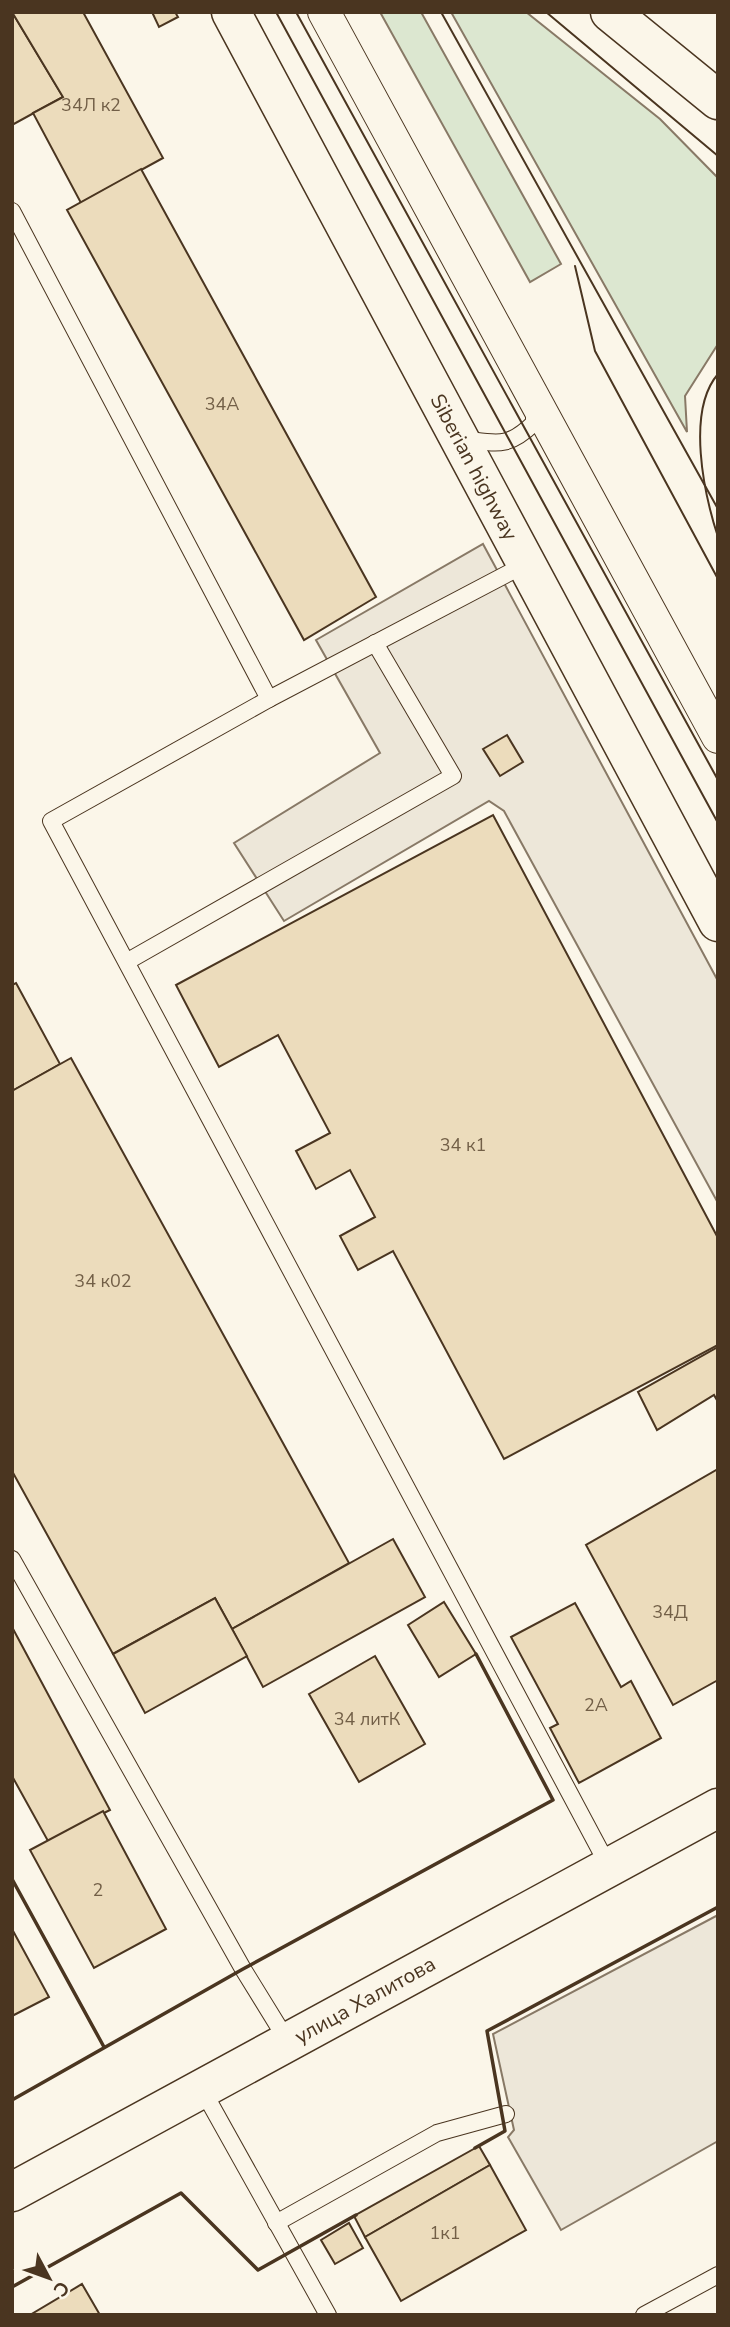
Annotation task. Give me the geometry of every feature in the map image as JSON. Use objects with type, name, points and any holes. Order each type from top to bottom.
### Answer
[{"type":"main road","name":"Siberian highway","points":[[231,12],[718,922]]},
{"type":"main road","points":[[610,12],[718,100]]},
{"type":"main road","name":"улица Халитова","points":[[12,2192],[718,1808]]},
{"type":"street","points":[[324,12],[718,737]]},
{"type":"lane","points":[[12,211],[270,699]]},
{"type":"lane","points":[[459,438],[504,444],[519,438],[534,423],[534,400]]},
{"type":"lane","points":[[526,564],[270,699],[51,821],[610,1867]]},
{"type":"lane","points":[[128,961],[453,776],[375,643]]},
{"type":"lane","points":[[12,1559],[243,1969],[288,2042]]},
{"type":"lane","points":[[202,2089],[328,2315]]},
{"type":"lane","points":[[276,2223],[430,2137],[506,2114]]},
{"type":"lane","points":[[644,2315],[718,2275]]},
{"type":"green space","points":[[380,12],[421,12],[561,264],[530,282]]},
{"type":"green space","points":[[451,12],[526,12],[660,119],[718,178],[718,344],[685,396],[687,432]]},
{"type":"shaded area","points":[[483,544],[718,981],[718,1203],[504,811],[489,801],[284,921],[234,843],[380,753],[316,640]]},
{"type":"shaded area","points":[[718,1915],[718,2141],[561,2230],[508,2137],[514,2130],[493,2034]]},
{"type":"building","points":[[12,12],[63,97],[12,125]]},
{"type":"building","points":[[12,12],[83,12],[163,158],[81,203],[33,113],[63,97]]},
{"type":"building","points":[[152,12],[175,12],[178,17],[159,27]]},
{"type":"building","points":[[141,169],[376,597],[304,640],[67,210]]},
{"type":"building","points":[[507,735],[523,762],[500,776],[483,749]]},
{"type":"building","points":[[493,815],[718,1238],[718,1345],[504,1459],[393,1251],[358,1270],[340,1236],[375,1217],[350,1170],[316,1189],[296,1151],[330,1133],[278,1035],[219,1067],[176,985]]},
{"type":"building","points":[[16,983],[60,1064],[12,1091],[12,985]]},
{"type":"building","points":[[71,1058],[349,1563],[232,1629],[215,1598],[113,1654],[12,1471],[12,1091]]},
{"type":"building","points":[[718,1347],[718,1402],[714,1395],[657,1430],[638,1392]]},
{"type":"building","points":[[718,1469],[718,1680],[673,1705],[586,1545]]},
{"type":"building","points":[[393,1539],[425,1597],[263,1687],[232,1629]]},
{"type":"building","points":[[215,1598],[247,1656],[145,1713],[113,1654]]},
{"type":"building","points":[[444,1602],[476,1654],[439,1677],[408,1625]]},
{"type":"building","points":[[575,1603],[621,1687],[631,1681],[661,1738],[579,1783],[550,1728],[558,1724],[511,1637]]},
{"type":"building","points":[[12,1627],[110,1810],[48,1841],[12,1776]]},
{"type":"building","points":[[375,1656],[425,1744],[359,1782],[309,1694]]},
{"type":"building","points":[[103,1811],[166,1929],[94,1968],[30,1850]]},
{"type":"building","points":[[12,1929],[49,1997],[12,2016]]},
{"type":"building","points":[[479,2146],[490,2165],[365,2237],[354,2216]]},
{"type":"building","points":[[490,2165],[526,2230],[401,2301],[365,2237]]},
{"type":"building","points":[[349,2223],[363,2248],[335,2264],[321,2240]]},
{"type":"building","points":[[82,2284],[100,2315],[30,2315]]},
{"type":"tram line","points":[[276,12],[718,823]]},
{"type":"tram line","points":[[296,12],[718,780]]},
{"type":"tram line","points":[[441,12],[718,509]]},
{"type":"tram line","points":[[546,12],[718,156]]},
{"type":"tram line","points":[[575,266],[595,351],[718,579]]},
{"type":"tram line","points":[[718,374],[708,390],[700,430],[703,476],[718,537]]},
{"type":"wall","points":[[12,2100],[243,1969],[553,1800],[476,1654]]},
{"type":"wall","points":[[12,1879],[104,2047]]},
{"type":"wall","points":[[475,2148],[505,2131],[487,2031],[718,1907]]},
{"type":"wall","points":[[12,2287],[181,2193],[258,2270],[356,2215]]}]
